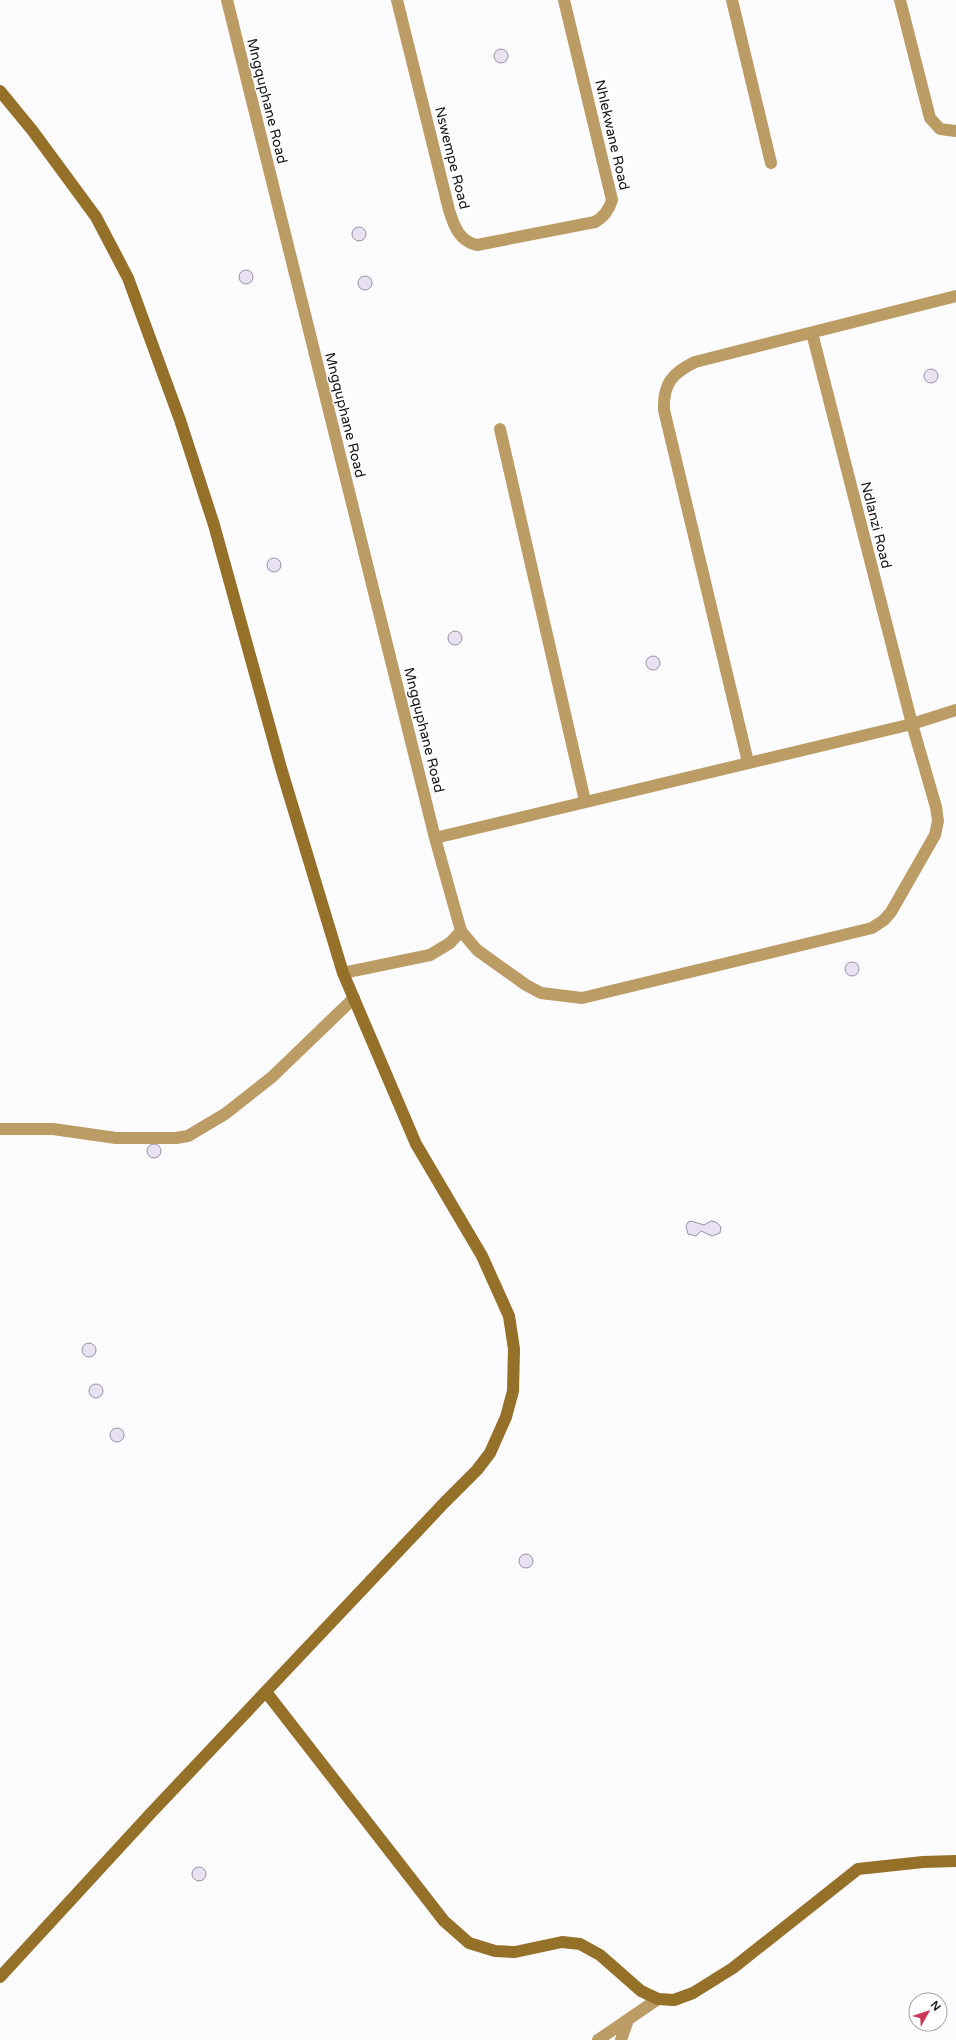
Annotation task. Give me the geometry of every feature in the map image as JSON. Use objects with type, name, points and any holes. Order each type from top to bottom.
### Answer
[{"type":"street","name":"Mngquphane Road","points":[[227,0],[435,838],[461,931]]},
{"type":"street","name":"Nswempe Road","points":[[397,0],[449,210],[458,233],[463,240],[477,245],[546,232]]},
{"type":"street","name":"Nhlekwane Road","points":[[546,232],[595,222],[606,213],[612,200],[564,0]]},
{"type":"street","points":[[732,0],[771,163]]},
{"type":"street","points":[[900,0],[930,118],[940,129],[956,131]]},
{"type":"street","points":[[0,91],[32,130],[96,217],[128,278],[144,317],[180,420],[214,525],[281,768],[343,973],[416,1144],[482,1256],[506,1311],[514,1349],[513,1390],[506,1417],[490,1453],[478,1470],[445,1502],[151,1813],[0,1977]]},
{"type":"street","points":[[748,762],[664,410],[664,398],[669,381],[683,368],[696,362],[956,296]]},
{"type":"street","name":"Ndlanzi Road","points":[[461,931],[477,950],[526,985],[541,993],[582,998],[878,925],[891,912],[935,835],[937,828],[936,807],[912,724],[812,333]]},
{"type":"street","points":[[500,429],[585,801]]},
{"type":"street","points":[[435,838],[912,724],[956,710]]},
{"type":"street","points":[[343,973],[430,955],[450,943],[461,931]]},
{"type":"street","points":[[0,1128],[53,1129],[116,1138],[176,1138],[188,1136],[225,1114],[272,1077],[354,998]]},
{"type":"street","points":[[266,1692],[444,1921],[461,1938],[477,1947],[504,1953],[562,1942],[580,1944],[600,1955],[641,1991],[658,1999],[679,1999],[709,1984],[770,1940],[858,1870],[923,1862],[956,1861]]},
{"type":"street","points":[[598,2040],[658,1999]]},
{"type":"street","points":[[621,2040],[628,2020]]},
{"type":"building","points":[[498,49],[504,49],[508,53],[508,59],[504,63],[498,63],[494,59],[494,53]]},
{"type":"building","points":[[356,227],[362,227],[366,231],[366,237],[362,241],[356,241],[352,237],[352,231]]},
{"type":"building","points":[[243,270],[249,270],[253,274],[253,280],[249,284],[243,284],[239,280],[239,274]]},
{"type":"building","points":[[362,276],[368,276],[372,280],[372,286],[368,290],[362,290],[358,286],[358,280]]},
{"type":"building","points":[[928,369],[934,369],[938,373],[938,379],[934,383],[928,383],[924,379],[924,373]]},
{"type":"building","points":[[271,558],[277,558],[281,562],[281,568],[277,572],[271,572],[267,568],[267,562]]},
{"type":"building","points":[[452,631],[458,631],[462,635],[462,641],[458,645],[452,645],[448,641],[448,635]]},
{"type":"building","points":[[650,656],[656,656],[660,660],[660,666],[656,670],[650,670],[646,666],[646,660]]},
{"type":"building","points":[[849,962],[855,962],[859,966],[859,972],[855,976],[849,976],[845,972],[845,966]]},
{"type":"building","points":[[151,1144],[157,1144],[161,1148],[161,1154],[157,1158],[151,1158],[147,1154],[147,1148]]},
{"type":"building","points":[[691,1221],[704,1225],[711,1221],[716,1222],[721,1227],[720,1233],[712,1236],[701,1231],[696,1236],[688,1234],[686,1226],[688,1222]]},
{"type":"building","points":[[86,1343],[92,1343],[96,1347],[96,1353],[92,1357],[86,1357],[82,1353],[82,1347]]},
{"type":"building","points":[[93,1384],[99,1384],[103,1388],[103,1394],[99,1398],[93,1398],[89,1394],[89,1388]]},
{"type":"building","points":[[114,1428],[120,1428],[124,1432],[124,1438],[120,1442],[114,1442],[110,1438],[110,1432]]},
{"type":"building","points":[[523,1554],[529,1554],[533,1558],[533,1564],[529,1568],[523,1568],[519,1564],[519,1558]]},
{"type":"building","points":[[196,1867],[202,1867],[206,1871],[206,1877],[202,1881],[196,1881],[192,1877],[192,1871]]}]
